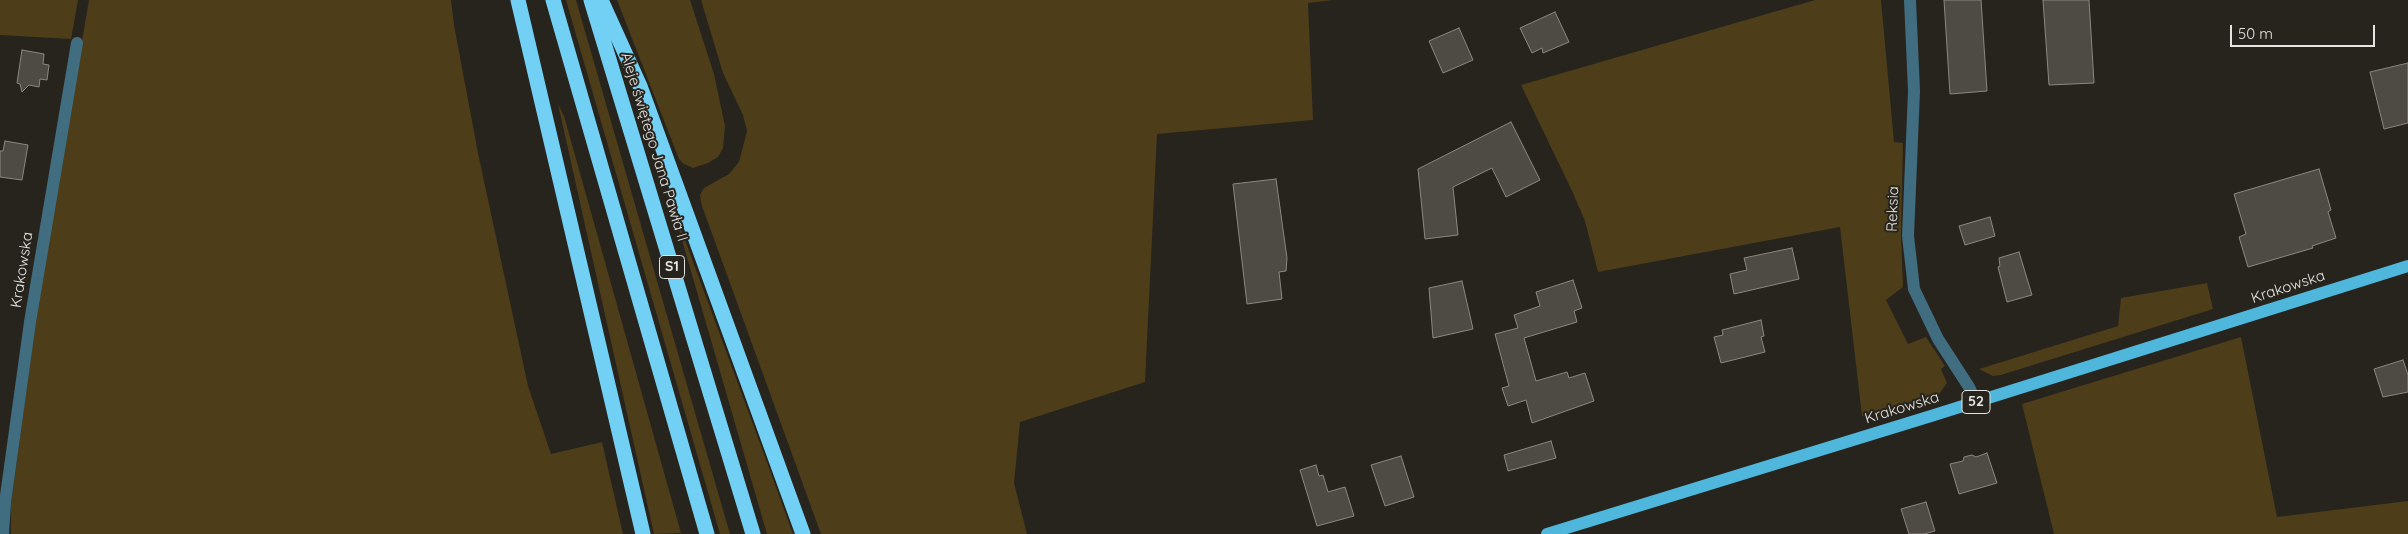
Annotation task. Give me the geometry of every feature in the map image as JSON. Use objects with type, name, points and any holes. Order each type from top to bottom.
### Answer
[{"type":"highway","points":[[518,0],[642,534]]},
{"type":"highway","points":[[553,0],[707,534]]},
{"type":"highway","name":"Aleje świętego Jana Pawła II","points":[[591,0],[753,534]]},
{"type":"highway","points":[[601,0],[640,86],[803,534]]},
{"type":"main road","name":"Krakowska","points":[[1547,534],[2408,266]]},
{"type":"street","name":"Reksia","points":[[1910,0],[1914,91],[1908,236],[1914,289],[1938,339],[1969,387],[1976,402]]},
{"type":"street","name":"Krakowska","points":[[3,534],[5,504],[30,322],[77,43]]},
{"type":"shaded area","points":[[0,0],[78,0],[71,39],[0,35]]},
{"type":"shaded area","points":[[89,0],[451,0],[478,153],[528,386],[551,454],[602,442],[623,534],[11,534],[11,505],[40,287]]},
{"type":"shaded area","points":[[566,0],[576,0],[730,534],[720,534]]},
{"type":"shaded area","points":[[617,0],[690,0],[714,74],[725,126],[723,148],[718,157],[708,163],[693,168],[684,164],[679,159]]},
{"type":"shaded area","points":[[701,0],[1333,0],[1308,3],[1313,120],[1157,134],[1145,382],[1020,422],[1014,483],[1027,534],[821,534],[702,206],[700,195],[704,188],[729,174],[739,162],[747,131],[743,115],[723,73]]},
{"type":"shaded area","points":[[1815,0],[1881,0],[1894,142],[1903,143],[1901,234],[1903,287],[1886,300],[1908,344],[1926,337],[1945,366],[1941,369],[1947,383],[1939,394],[1862,416],[1840,227],[1598,272],[1585,221],[1521,85]]},
{"type":"shaded area","points":[[558,104],[564,116],[681,533],[654,534]]},
{"type":"shaded area","points":[[671,202],[764,454],[793,534],[767,534]]},
{"type":"shaded area","points":[[2207,283],[2213,309],[2001,375],[1993,376],[1979,369],[2118,326],[2121,298]]},
{"type":"shaded area","points":[[2241,337],[2277,517],[2408,501],[2408,534],[2054,534],[2022,404]]},
{"type":"building","points":[[1944,0],[1981,0],[1987,91],[1950,94]]},
{"type":"building","points":[[2043,0],[2089,0],[2094,83],[2049,85]]},
{"type":"building","points":[[1555,12],[1569,42],[1543,53],[1542,48],[1532,53],[1520,28]]},
{"type":"building","points":[[1459,28],[1473,60],[1443,73],[1429,41]]},
{"type":"building","points":[[22,50],[44,54],[43,64],[49,65],[47,80],[40,79],[39,87],[29,85],[22,92],[20,84],[17,83]]},
{"type":"building","points":[[2408,63],[2408,123],[2384,129],[2370,72]]},
{"type":"building","points":[[1511,122],[1540,180],[1506,197],[1492,168],[1453,187],[1458,235],[1425,239],[1418,169]]},
{"type":"building","points":[[5,141],[28,145],[22,180],[0,177],[0,151],[3,151]]},
{"type":"building","points":[[2319,169],[2331,210],[2328,212],[2336,238],[2312,246],[2313,248],[2248,267],[2239,237],[2246,234],[2234,194]]},
{"type":"building","points":[[1276,179],[1287,258],[1286,271],[1279,272],[1282,299],[1247,304],[1233,184]]},
{"type":"building","points":[[1990,217],[1995,236],[1965,245],[1959,226]]},
{"type":"building","points":[[1792,248],[1799,279],[1734,294],[1730,274],[1747,270],[1744,258]]},
{"type":"building","points":[[2019,252],[2032,295],[2007,302],[1998,267],[2000,266],[1999,258]]},
{"type":"building","points":[[1573,280],[1582,308],[1574,311],[1577,322],[1524,338],[1536,381],[1567,372],[1569,378],[1585,373],[1594,401],[1532,423],[1526,400],[1508,406],[1502,388],[1509,386],[1495,334],[1518,328],[1514,315],[1540,306],[1536,292]]},
{"type":"building","points":[[1462,281],[1473,329],[1433,338],[1429,288]]},
{"type":"building","points":[[1761,320],[1764,336],[1761,337],[1765,352],[1721,363],[1714,337],[1723,335],[1722,330]]},
{"type":"building","points":[[2403,360],[2408,375],[2408,392],[2383,397],[2374,369]]},
{"type":"building","points":[[1551,441],[1556,458],[1508,471],[1504,455]]},
{"type":"building","points":[[1987,453],[1997,483],[1959,494],[1950,464],[1963,461],[1964,457],[1972,455],[1976,457]]},
{"type":"building","points":[[1401,456],[1414,497],[1385,506],[1371,465]]},
{"type":"building","points":[[1316,465],[1319,476],[1323,475],[1328,492],[1345,487],[1354,516],[1317,526],[1300,470]]},
{"type":"building","points":[[1926,502],[1935,531],[1924,534],[1909,534],[1901,509]]}]
